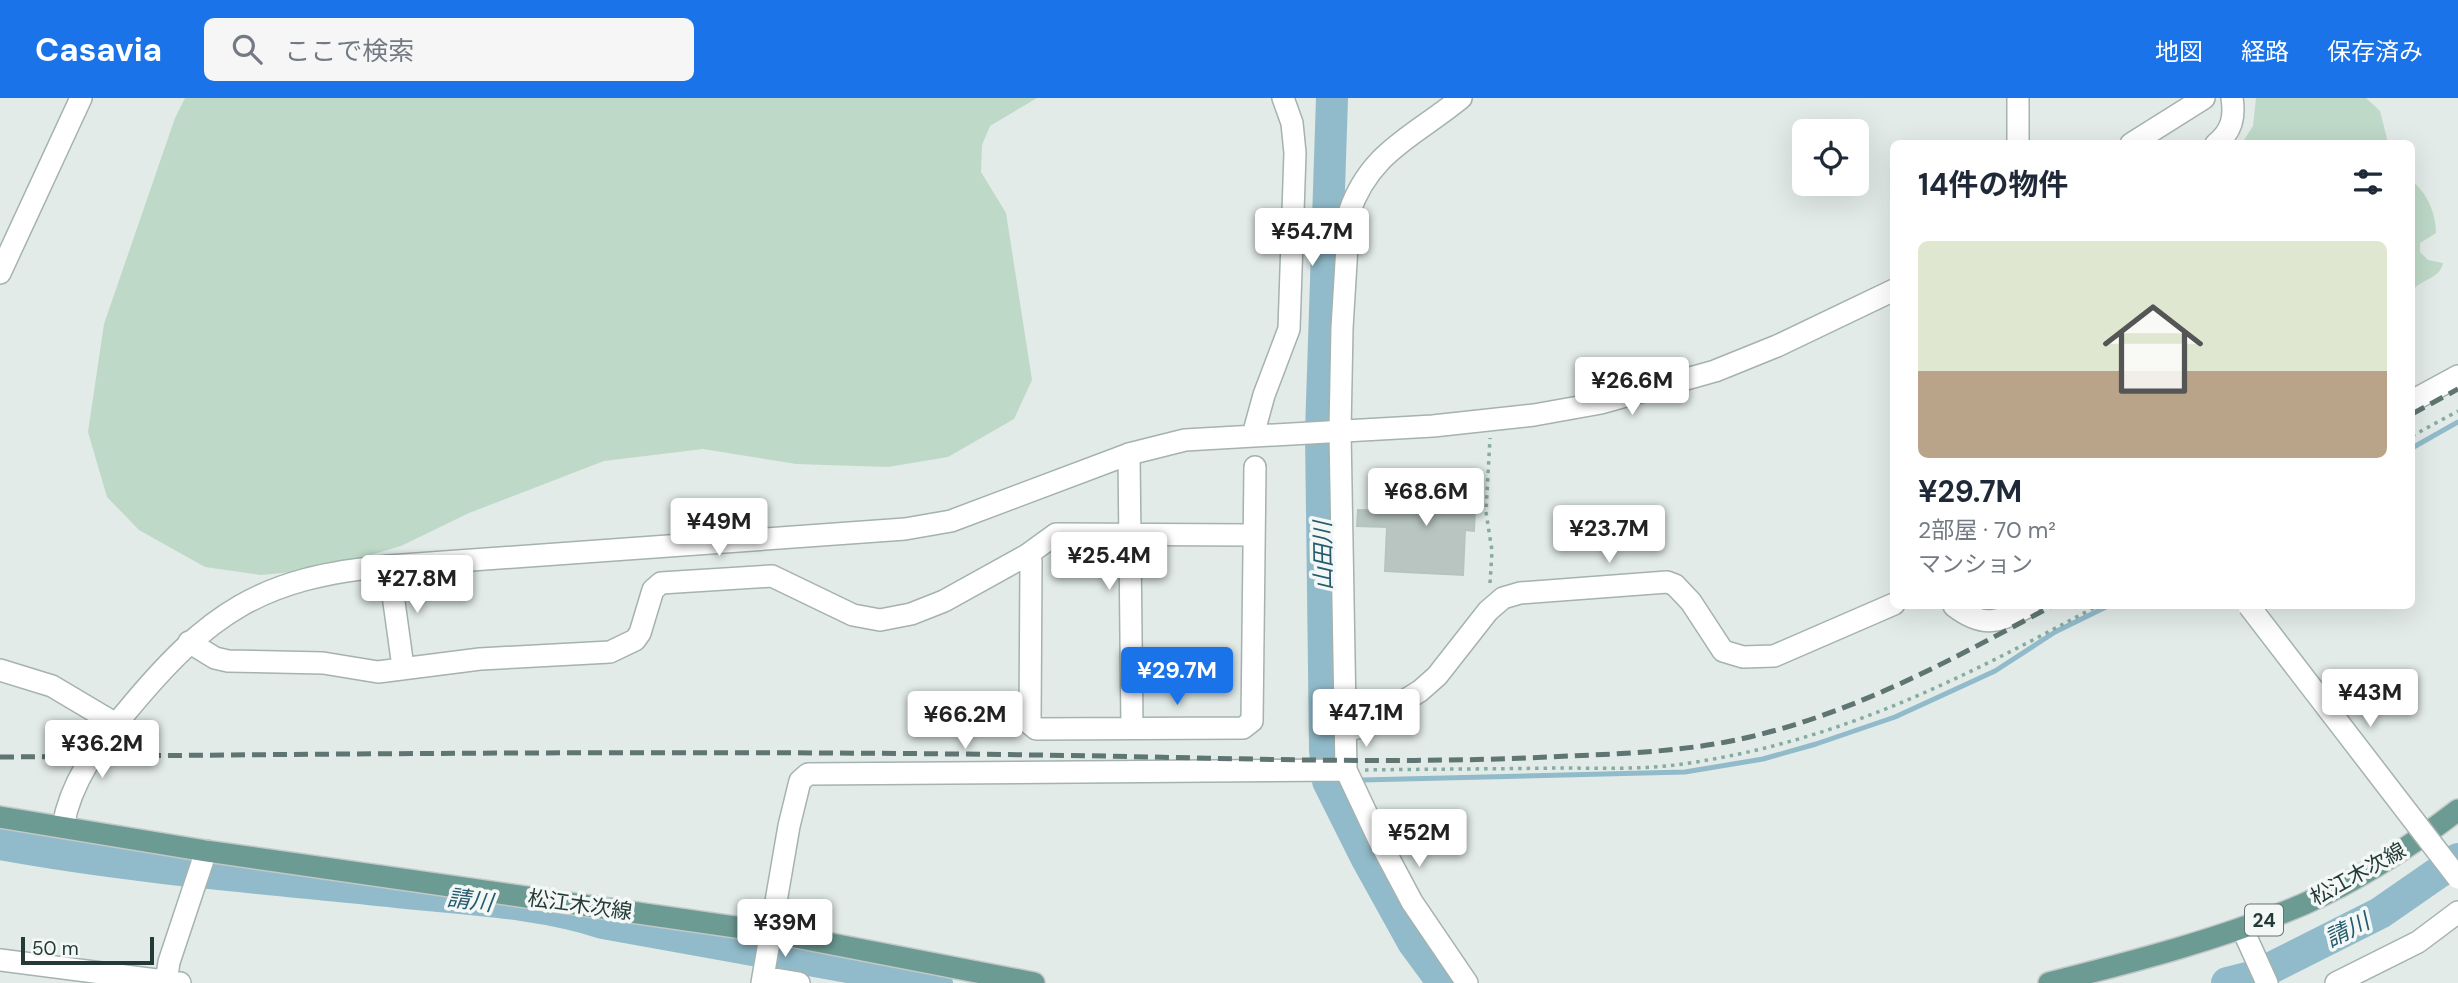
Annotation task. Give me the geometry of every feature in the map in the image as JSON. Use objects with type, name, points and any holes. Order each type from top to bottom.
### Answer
[{"type":"main road","name":"松江木次線","points":[[2053,982],[2242,928],[2305,904],[2357,878],[2403,850],[2458,810]]},
{"type":"main road","name":"松江木次線","points":[[0,817],[63,826],[204,858],[770,932],[1034,983]]},
{"type":"street","points":[[0,273],[81,98]]},
{"type":"street","points":[[1253,435],[1264,395],[1289,329],[1295,153],[1292,123],[1283,98]]},
{"type":"street","points":[[1461,98],[1378,160],[1355,195],[1346,230],[1328,431],[1344,730],[1332,770],[1412,902],[1467,983]]},
{"type":"street","points":[[2018,98],[2018,140]]},
{"type":"street","points":[[2137,140],[2204,98]]},
{"type":"street","points":[[2220,140],[2230,129],[2233,118],[2232,98]]},
{"type":"street","points":[[63,826],[67,804],[76,782],[116,724],[189,642],[231,610],[267,592],[327,574],[389,566],[905,529],[951,521],[992,508],[1129,454],[1185,440],[1433,426],[1534,415],[1612,400],[1715,371],[1777,346],[1890,292]]},
{"type":"street","points":[[2415,399],[2458,376]]},
{"type":"street","points":[[1129,454],[1132,729]]},
{"type":"street","points":[[1027,555],[1031,561],[1030,724],[1036,729],[1243,728],[1252,721],[1255,467]]},
{"type":"street","points":[[189,642],[215,659],[323,663],[377,672],[480,659],[583,655],[624,647],[640,633],[653,590],[661,583],[772,576],[853,615],[880,620],[894,619],[944,601],[1027,555],[1056,534],[1253,535]]},
{"type":"street","points":[[389,566],[403,667]]},
{"type":"street","points":[[1344,730],[1378,717],[1420,691],[1437,676],[1488,611],[1511,594],[1667,582],[1675,585],[1691,602],[1723,651],[1731,655],[1757,657],[1774,656],[1890,606]]},
{"type":"street","points":[[1959,609],[1979,620],[1992,622],[2023,609]]},
{"type":"street","points":[[2251,609],[2458,878]]},
{"type":"street","points":[[0,670],[52,686],[116,724]]},
{"type":"street","points":[[799,983],[762,980],[797,787],[802,777],[808,774],[1332,770]]},
{"type":"street","points":[[0,960],[171,982],[169,962],[204,858]]},
{"type":"street","points":[[2336,983],[2418,942],[2458,912]]},
{"type":"street","points":[[2242,928],[2267,983]]},
{"type":"path","points":[[2415,434],[2458,411]]},
{"type":"path","points":[[1488,611],[1492,551],[1486,512],[1491,432]]},
{"type":"path","points":[[1332,770],[1622,768],[1681,765],[1745,754],[1823,733],[1893,708],[1976,670],[2091,609]]},
{"type":"green space","points":[[185,98],[1037,98],[990,126],[982,145],[981,172],[1006,213],[1032,380],[1014,419],[948,457],[888,467],[796,464],[703,449],[604,461],[469,513],[401,546],[323,569],[261,575],[205,567],[139,530],[107,497],[88,432],[104,324],[175,118]]},
{"type":"green space","points":[[2256,98],[2366,98],[2380,111],[2387,140],[2244,140],[2253,126]]},
{"type":"green space","points":[[2415,184],[2426,197],[2436,226],[2436,233],[2420,243],[2420,252],[2428,260],[2443,263],[2434,276],[2415,288]]},
{"type":"water","points":[[0,834],[78,848],[74,868],[0,853]]},
{"type":"building","points":[[1395,484],[1476,487],[1474,531],[1465,530],[1463,575],[1385,571],[1387,527],[1357,526],[1358,510],[1394,511]]},
{"type":"waterway","name":"山田川","points":[[1332,98],[1321,432],[1325,750],[1328,781],[1413,942],[1443,983]]},
{"type":"waterway","points":[[2415,446],[2458,422]]},
{"type":"waterway","points":[[1362,780],[1685,772],[1763,759],[1895,717],[1995,671],[2055,632],[2102,609]]},
{"type":"waterway","points":[[1328,781],[1337,781]]},
{"type":"waterway","name":"請川","points":[[0,844],[148,866],[528,906],[603,923],[937,983]]},
{"type":"waterway","name":"請川","points":[[2227,983],[2255,976],[2380,913],[2458,859]]},
{"type":"railway","points":[[2415,412],[2458,389]]},
{"type":"railway","points":[[0,757],[777,753],[1421,760],[1549,757],[1682,749],[1770,732],[1854,704],[1934,668],[2046,609]]}]
